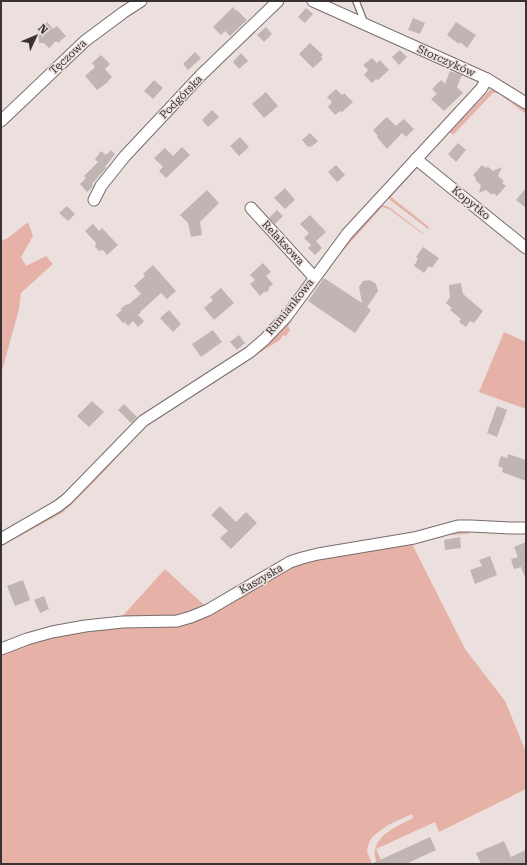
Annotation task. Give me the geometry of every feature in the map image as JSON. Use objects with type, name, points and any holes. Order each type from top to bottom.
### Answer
[{"type":"street","name":"Tęczowa","points":[[1,121],[85,41],[141,1]]},
{"type":"street","name":"Podgórska","points":[[94,200],[101,186],[125,156],[201,75],[278,1]]},
{"type":"street","points":[[313,1],[363,23]]},
{"type":"street","name":"Storczyków","points":[[363,23],[487,79],[526,103]]},
{"type":"street","name":"Rumiankowa","points":[[1,539],[58,506],[67,499],[143,421],[250,352],[265,339],[286,317],[347,234],[481,89],[487,79]]},
{"type":"street","name":"Kopytko","points":[[416,159],[526,248]]},
{"type":"street","name":"Relaksowa","points":[[251,208],[314,277]]},
{"type":"street","name":"Kaszyska","points":[[1,649],[52,632],[85,626],[123,622],[176,621],[191,617],[208,610],[284,565],[295,560],[318,554],[414,538],[458,526],[526,528]]},
{"type":"lane","points":[[356,1],[363,19],[363,23]]},
{"type":"shaded area","points":[[496,88],[526,108],[526,114],[498,93],[493,93],[453,135],[450,132],[491,89]]},
{"type":"shaded area","points":[[414,166],[418,167],[391,197],[429,227],[428,229],[389,198],[389,196]]},
{"type":"shaded area","points":[[382,205],[389,207],[424,235],[389,209],[382,207],[318,279],[288,326],[290,330],[286,336],[283,335],[280,340],[224,375],[248,357],[349,236]]},
{"type":"shaded area","points":[[28,222],[33,236],[21,257],[26,266],[46,256],[53,264],[21,293],[19,309],[1,374],[1,241],[8,238]]},
{"type":"shaded area","points":[[504,332],[526,342],[526,409],[479,392]]},
{"type":"shaded area","points":[[211,382],[216,383],[210,384],[147,425],[96,480],[62,513],[16,538],[16,535],[36,524],[141,428]]},
{"type":"shaded area","points":[[467,528],[469,534],[448,535],[411,542],[465,649],[505,701],[526,752],[526,789],[439,832],[435,822],[376,849],[383,864],[377,864],[375,855],[376,847],[379,841],[391,830],[413,818],[412,814],[388,825],[372,837],[367,851],[372,864],[1,864],[1,652],[28,642],[86,628],[177,623],[297,562]]},
{"type":"shaded area","points":[[165,569],[205,606],[185,615],[119,620]]},
{"type":"building","points":[[233,7],[247,20],[230,36],[225,31],[221,35],[213,27]]},
{"type":"building","points":[[306,8],[313,14],[305,23],[298,17]]},
{"type":"building","points":[[413,18],[425,23],[420,34],[408,30]]},
{"type":"building","points":[[47,22],[53,29],[57,26],[66,36],[58,43],[56,41],[49,48],[44,43],[39,43],[39,38],[35,34]]},
{"type":"building","points":[[456,22],[476,35],[467,48],[460,42],[459,44],[447,35]]},
{"type":"building","points":[[266,27],[272,34],[264,42],[257,35]]},
{"type":"building","points":[[310,43],[323,55],[321,57],[323,59],[313,68],[299,54]]},
{"type":"building","points":[[400,50],[407,57],[399,65],[392,57]]},
{"type":"building","points":[[195,52],[201,58],[188,70],[183,64]]},
{"type":"building","points":[[241,53],[248,61],[239,69],[233,62]]},
{"type":"building","points":[[101,55],[110,64],[105,69],[112,77],[97,90],[85,76],[95,67],[92,63]]},
{"type":"building","points":[[372,58],[377,63],[380,60],[389,70],[378,80],[376,79],[372,83],[364,75],[368,70],[363,65]]},
{"type":"building","points":[[450,71],[462,75],[457,87],[463,93],[444,111],[431,99],[437,94],[432,89],[441,80],[445,84]]},
{"type":"building","points":[[154,80],[163,88],[153,99],[144,91]]},
{"type":"building","points":[[336,89],[342,95],[344,93],[353,102],[342,112],[340,111],[335,115],[328,107],[332,102],[327,97]]},
{"type":"building","points":[[266,92],[278,106],[264,118],[252,104]]},
{"type":"building","points":[[212,110],[219,117],[208,127],[202,120]]},
{"type":"building","points":[[387,117],[396,126],[404,119],[414,129],[406,137],[402,133],[387,149],[373,130]]},
{"type":"building","points":[[310,133],[318,141],[311,147],[308,147],[302,140]]},
{"type":"building","points":[[240,137],[249,147],[239,156],[230,146]]},
{"type":"building","points":[[458,143],[466,150],[456,162],[448,154]]},
{"type":"building","points":[[182,147],[190,155],[166,178],[159,171],[163,167],[154,158],[165,148],[173,156]]},
{"type":"building","points":[[111,150],[115,154],[105,167],[106,168],[92,184],[93,186],[87,192],[80,184],[86,178],[84,176],[98,162],[95,159],[101,151],[106,155]]},
{"type":"building","points":[[336,165],[345,175],[337,182],[328,172]]},
{"type":"building","points":[[482,165],[486,168],[487,166],[493,171],[502,167],[498,176],[504,181],[502,183],[506,186],[497,196],[493,193],[492,195],[486,190],[479,193],[481,185],[475,180],[476,178],[473,175]]},
{"type":"building","points":[[285,188],[295,200],[285,209],[274,198]]},
{"type":"building","points":[[526,188],[526,208],[516,200]]},
{"type":"building","points":[[207,190],[219,203],[200,222],[202,235],[191,237],[188,223],[180,215]]},
{"type":"building","points":[[67,206],[75,214],[68,221],[59,213]]},
{"type":"building","points":[[277,210],[283,216],[275,224],[269,218]]},
{"type":"building","points":[[310,215],[326,232],[316,241],[322,248],[315,255],[308,248],[311,245],[304,238],[309,233],[300,224]]},
{"type":"building","points":[[93,224],[99,231],[102,228],[118,245],[107,255],[103,250],[99,251],[95,247],[96,243],[85,231]]},
{"type":"building","points":[[423,247],[439,258],[432,268],[429,266],[424,273],[414,266],[418,259],[416,257]]},
{"type":"building","points":[[263,263],[271,272],[266,276],[273,284],[269,287],[269,290],[260,296],[250,284],[255,280],[250,275]]},
{"type":"building","points":[[153,265],[176,291],[167,299],[161,293],[140,312],[138,315],[144,321],[138,327],[133,321],[128,326],[116,315],[122,310],[120,309],[127,304],[128,305],[141,294],[134,286],[145,276],[143,274]]},
{"type":"building","points":[[324,278],[362,303],[359,287],[363,281],[370,280],[376,284],[378,291],[367,307],[371,310],[355,333],[308,301]]},
{"type":"building","points":[[461,283],[463,294],[483,311],[474,323],[470,321],[466,327],[459,322],[461,319],[450,310],[452,308],[446,303],[450,297],[449,285]]},
{"type":"building","points":[[221,288],[234,303],[214,320],[204,308],[213,300],[210,297]]},
{"type":"building","points":[[169,310],[181,324],[173,332],[160,318]]},
{"type":"building","points":[[213,330],[222,342],[201,357],[192,344]]},
{"type":"building","points":[[239,335],[245,343],[237,350],[230,342]]},
{"type":"building","points":[[92,401],[104,412],[89,427],[77,416]]},
{"type":"building","points":[[124,404],[137,417],[131,423],[118,410]]},
{"type":"building","points":[[497,406],[507,410],[497,437],[487,433]]},
{"type":"building","points":[[508,454],[526,460],[526,481],[502,472],[503,468],[498,466],[501,456],[507,458]]},
{"type":"building","points":[[220,506],[236,522],[246,512],[257,523],[231,549],[220,538],[228,531],[211,515]]},
{"type":"building","points":[[460,537],[461,548],[445,550],[444,540]]},
{"type":"building","points":[[526,542],[525,577],[521,567],[514,569],[511,559],[518,557],[514,547]]},
{"type":"building","points":[[490,556],[497,575],[475,584],[470,570],[482,566],[479,560]]},
{"type":"building","points":[[23,580],[30,600],[15,606],[7,586]]},
{"type":"building","points":[[44,596],[49,609],[40,613],[34,600]]},
{"type":"building","points":[[430,837],[436,850],[406,864],[371,864]]},
{"type":"building","points":[[504,841],[511,857],[526,850],[526,864],[481,864],[476,853]]}]
